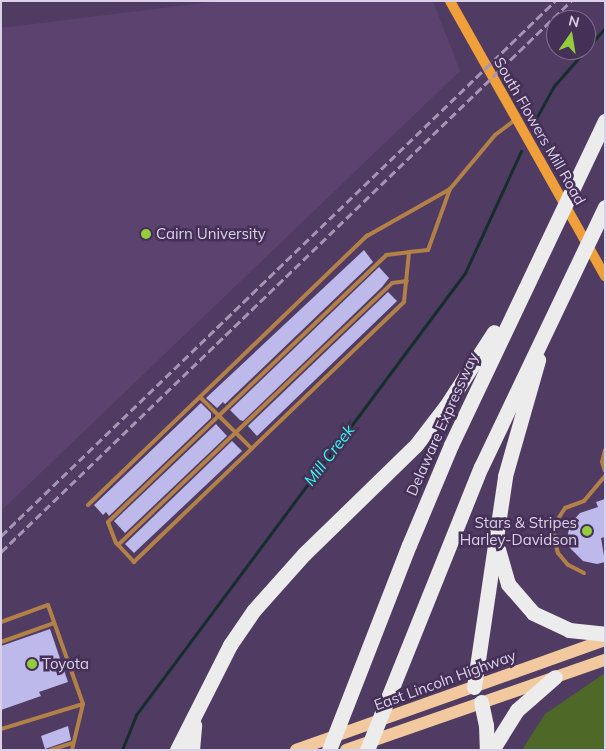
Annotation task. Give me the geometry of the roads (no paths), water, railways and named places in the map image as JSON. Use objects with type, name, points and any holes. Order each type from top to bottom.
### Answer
[{"type":"highway","name":"Delaware Expressway","points":[[329,750],[408,545],[529,275],[605,121]]},
{"type":"highway","points":[[367,750],[481,467],[603,210]]},
{"type":"highway","points":[[177,750],[197,714],[230,645],[254,610],[304,554],[398,464],[431,426],[529,275]]},
{"type":"highway","points":[[474,687],[496,534],[511,451],[548,325]]},
{"type":"highway","points":[[496,534],[504,574],[524,604],[544,620],[569,630],[605,634]]},
{"type":"highway","points":[[492,750],[517,710],[555,677]]},
{"type":"highway","points":[[481,702],[486,725],[487,750]]},
{"type":"highway","points":[[192,750],[197,714]]},
{"type":"main road","name":"South Flowers Mill Road","points":[[450,1],[605,276]]},
{"type":"main road","name":"East Lincoln Highway","points":[[300,749],[605,640]]},
{"type":"main road","points":[[346,750],[605,660]]},
{"type":"main road","points":[[474,687],[481,702]]},
{"type":"lane","points":[[409,252],[404,302],[134,562],[118,545],[108,522],[386,255],[409,252],[428,250],[450,189],[495,135],[516,118]]},
{"type":"lane","points":[[88,504],[367,236],[450,189]]},
{"type":"lane","points":[[118,545],[392,283],[407,281]]},
{"type":"lane","points":[[200,397],[252,448]]},
{"type":"lane","points":[[605,450],[602,462],[605,471]]},
{"type":"lane","points":[[584,573],[568,565],[558,553],[554,538],[556,522],[565,508],[584,501],[605,476]]},
{"type":"lane","points":[[1,622],[48,605],[83,704],[72,750]]},
{"type":"lane","points":[[1,642],[54,623]]},
{"type":"lane","points":[[1,729],[83,704]]},
{"type":"lane","points":[[51,750],[73,743]]},
{"type":"waterway","name":"Mill Creek","points":[[532,126],[554,86],[605,28]]},
{"type":"waterway","name":"Mill Creek","points":[[122,750],[136,715],[465,273],[521,151]]},
{"type":"railway","points":[[1,536],[555,1]]},
{"type":"railway","points":[[1,552],[571,1]]},
{"type":"place","name":"Cairn University","points":[[146,234]]},
{"type":"place","name":"Stars & Stripes Harley-Davidson","points":[[587,531]]},
{"type":"place","name":"Toyota","points":[[32,664]]}]
